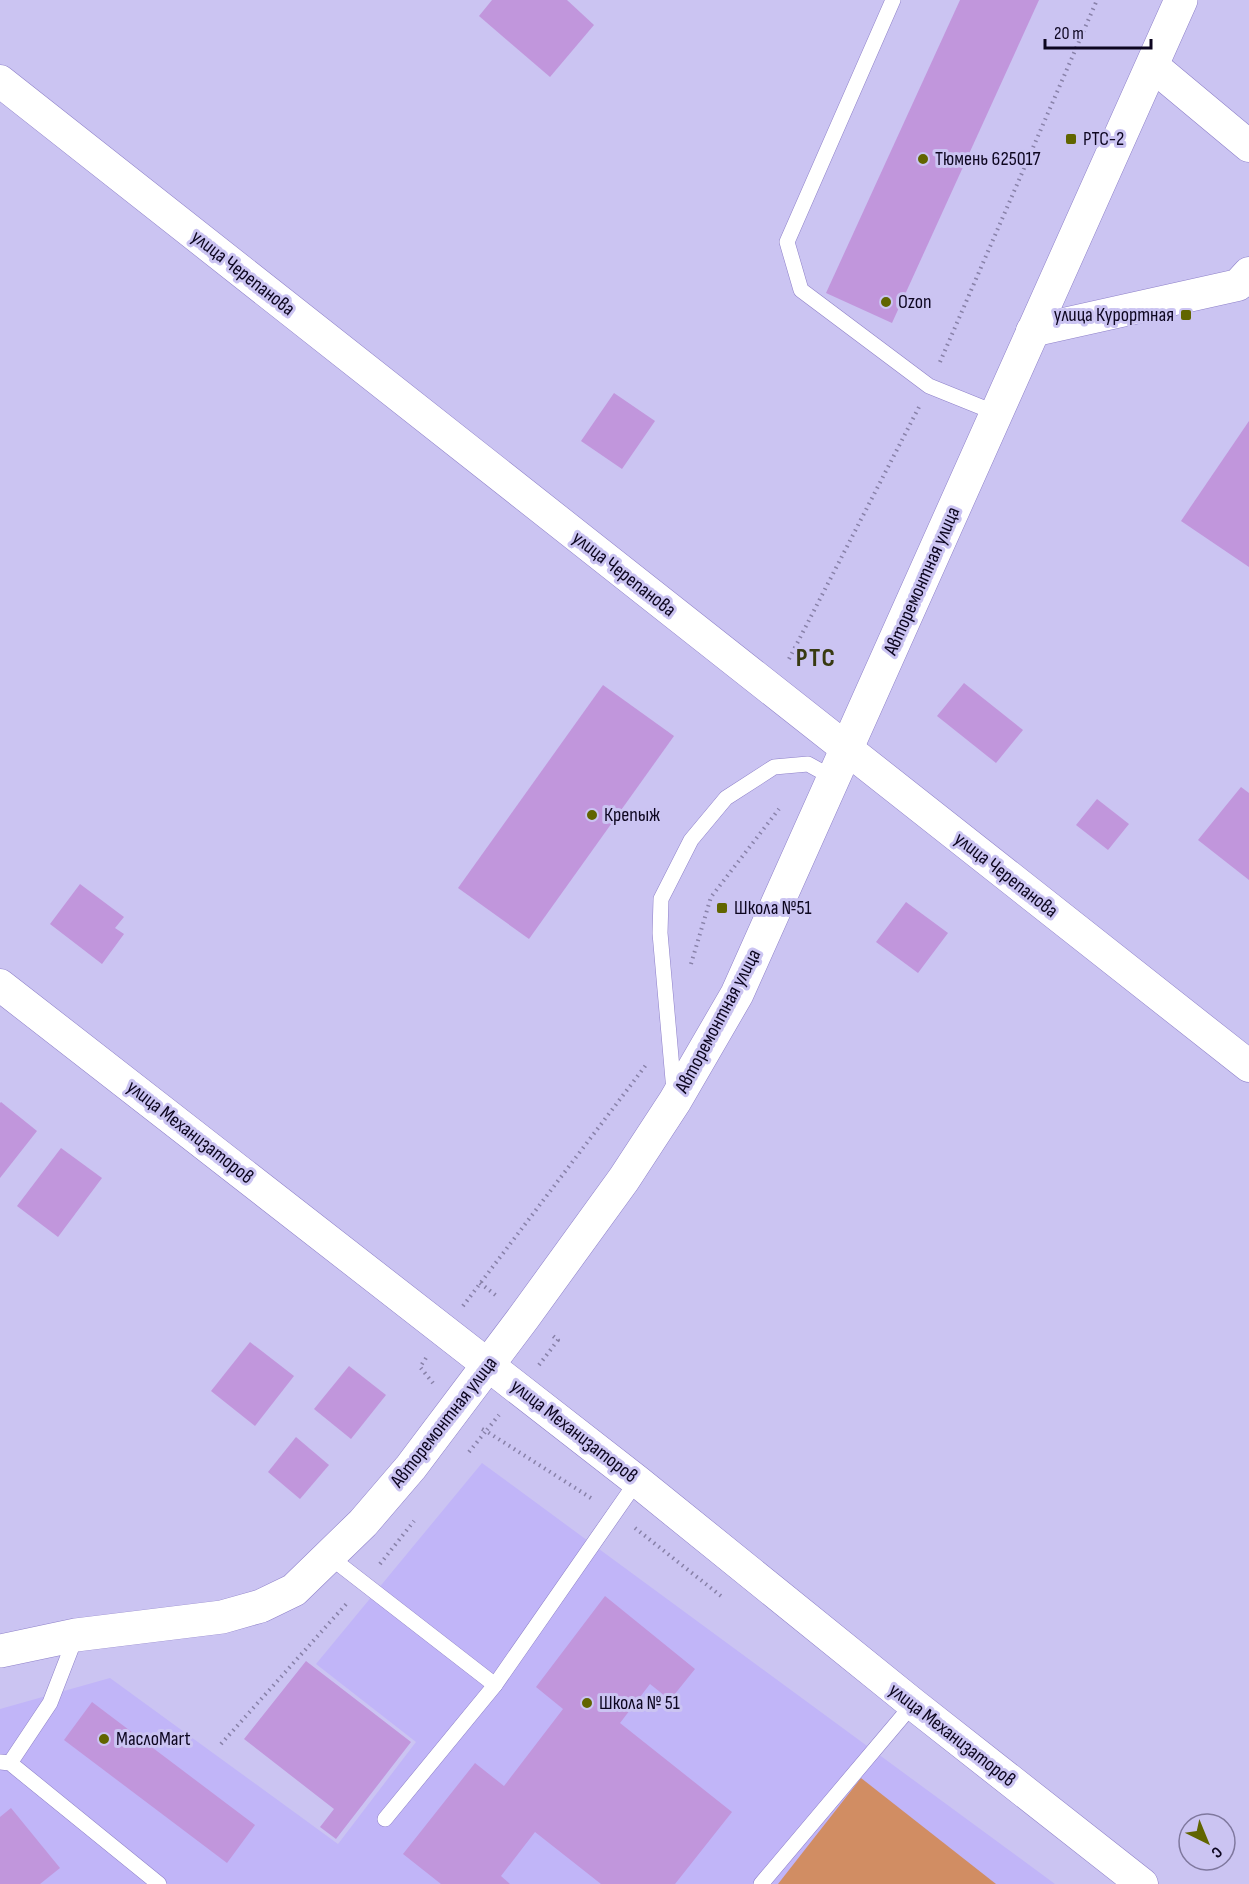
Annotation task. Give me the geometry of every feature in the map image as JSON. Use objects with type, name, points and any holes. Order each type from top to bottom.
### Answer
[{"type":"street","name":"Авторемонтная улица","points":[[0,1651],[76,1635],[222,1617],[261,1606],[294,1590],[330,1557],[411,1467],[624,1179],[675,1101],[737,994],[1181,0]]},
{"type":"street","points":[[1153,66],[1249,146]]},
{"type":"street","name":"улица Черепанова","points":[[0,81],[773,691],[841,765],[1249,1066]]},
{"type":"street","points":[[1032,331],[1238,285],[1249,273]]},
{"type":"street","name":"улица Механизаторов","points":[[0,985],[637,1481],[913,1704],[1142,1884]]},
{"type":"lane","points":[[893,0],[787,242],[801,290],[929,386],[996,413]]},
{"type":"lane","points":[[675,1101],[660,933],[661,899],[691,840],[726,798],[774,767],[808,764],[841,765]]},
{"type":"lane","points":[[385,1819],[495,1685],[637,1481]]},
{"type":"lane","points":[[330,1557],[495,1685]]},
{"type":"lane","points":[[76,1635],[50,1703],[5,1762],[159,1884]]},
{"type":"lane","points":[[761,1884],[913,1704]]},
{"type":"path","points":[[773,691],[929,386],[1098,0]]},
{"type":"path","points":[[688,971],[711,897],[789,796],[774,767]]},
{"type":"path","points":[[480,1283],[669,1035]]},
{"type":"shaded area","name":"Школа № 51","points":[[482,1463],[1055,1884],[0,1884],[0,1709],[110,1678],[338,1844],[416,1742],[316,1664]]},
{"type":"shaded area","points":[[861,1778],[996,1884],[778,1884]]},
{"type":"building","points":[[492,0],[567,0],[594,25],[550,77],[479,16]]},
{"type":"building","points":[[960,0],[1039,0],[892,323],[826,293]]},
{"type":"building","points":[[614,393],[655,421],[622,469],[581,441]]},
{"type":"building","points":[[1249,421],[1249,567],[1181,521]]},
{"type":"building","points":[[964,683],[1023,730],[996,763],[937,716]]},
{"type":"building","points":[[603,685],[674,736],[529,939],[458,888]]},
{"type":"building","points":[[1241,787],[1249,793],[1249,880],[1198,840]]},
{"type":"building","points":[[1097,799],[1129,824],[1108,850],[1076,825]]},
{"type":"building","points":[[80,884],[124,917],[115,928],[124,934],[102,964],[50,924]]},
{"type":"building","points":[[906,902],[948,933],[918,973],[876,942]]},
{"type":"building","points":[[0,1103],[37,1131],[0,1178]]},
{"type":"building","points":[[61,1148],[102,1178],[58,1237],[17,1206]]},
{"type":"building","points":[[250,1342],[294,1376],[255,1426],[211,1391]]},
{"type":"building","points":[[349,1366],[386,1395],[351,1439],[314,1409]]},
{"type":"building","points":[[296,1437],[329,1465],[300,1499],[268,1472]]},
{"type":"building","points":[[605,1596],[695,1669],[670,1700],[650,1684],[620,1723],[732,1812],[675,1884],[601,1884],[535,1832],[501,1876],[510,1884],[441,1884],[403,1854],[475,1763],[504,1786],[563,1709],[536,1687]]},
{"type":"building","points":[[306,1661],[411,1742],[336,1839],[320,1827],[334,1809],[244,1739]]},
{"type":"building","points":[[92,1702],[255,1825],[227,1863],[64,1740]]},
{"type":"building","points":[[11,1808],[60,1868],[40,1884],[0,1884],[0,1817]]},
{"type":"place","name":"РТС-2","points":[[1071,139]]},
{"type":"place","name":"Тюмень 625017","points":[[923,159]]},
{"type":"place","name":"Ozon","points":[[886,302]]},
{"type":"place","name":"улица Курортная","points":[[1186,315]]},
{"type":"place","name":"Крепыж","points":[[592,815]]},
{"type":"place","name":"Школа №51","points":[[722,908]]},
{"type":"place","name":"Школа № 51","points":[[587,1703]]},
{"type":"place","name":"МаслоMart","points":[[104,1739]]},
{"type":"district","name":"РТС","points":[[816,658]]}]
